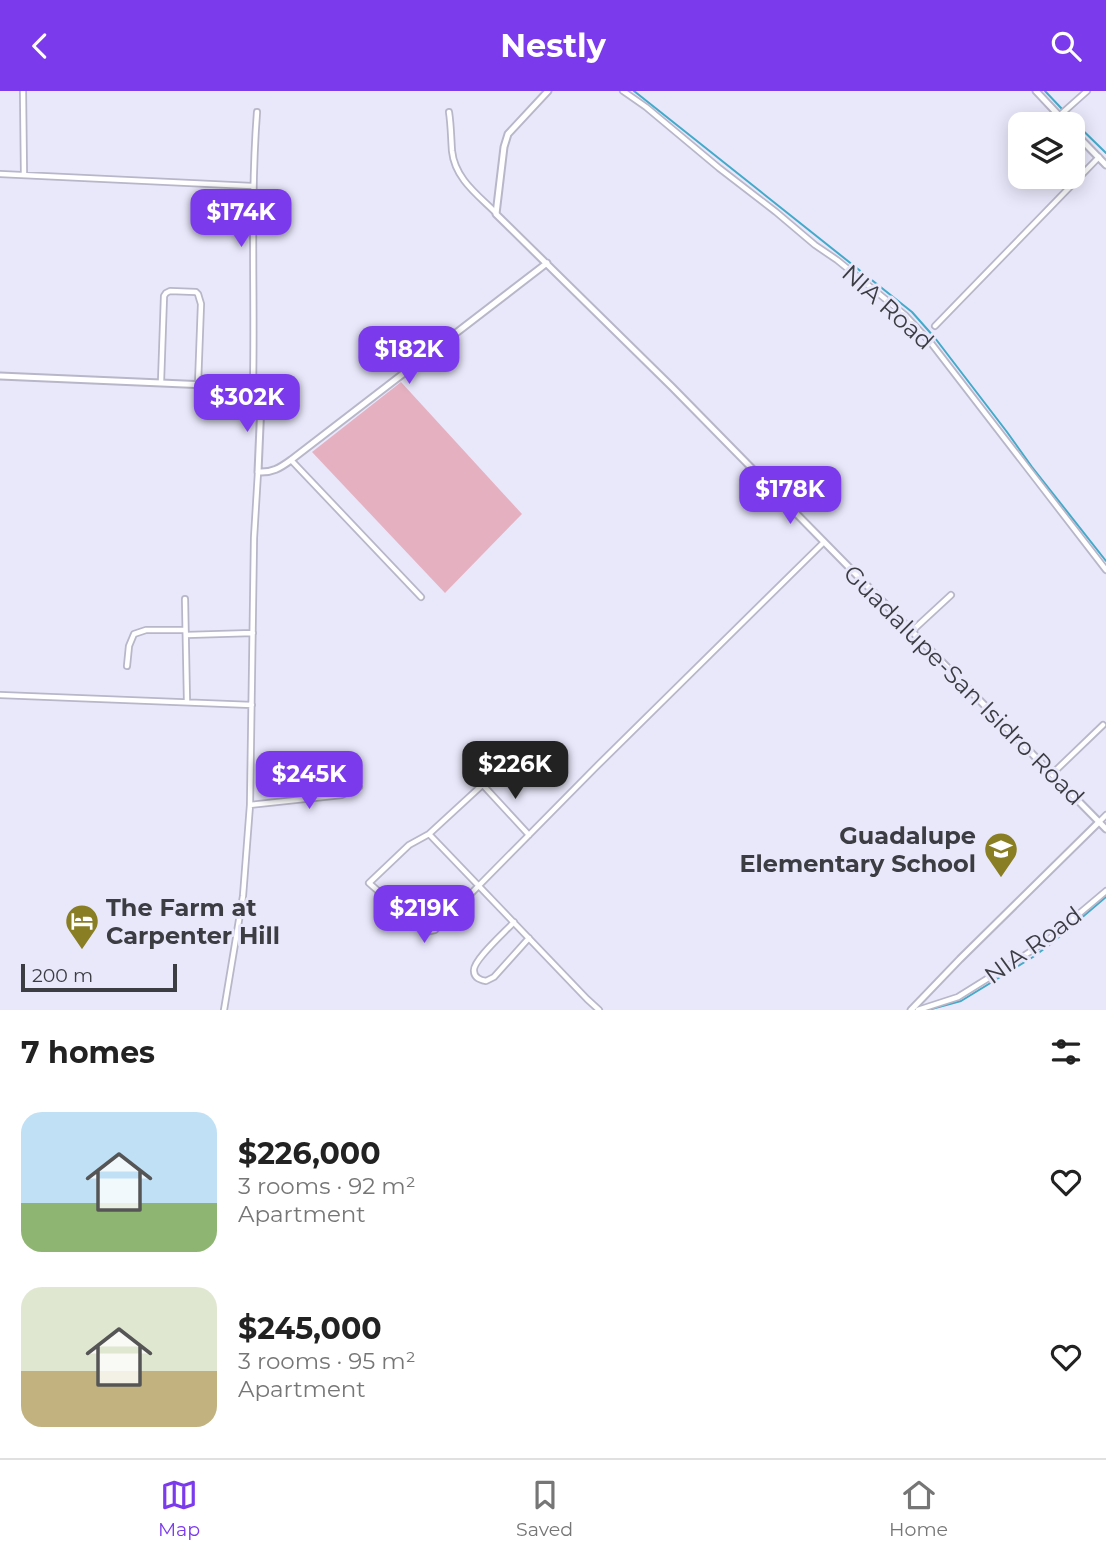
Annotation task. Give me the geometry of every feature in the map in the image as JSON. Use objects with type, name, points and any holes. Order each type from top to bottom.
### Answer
[{"type":"street","points":[[23,91],[24,175]]},
{"type":"street","points":[[496,213],[505,141],[511,130],[548,91]]},
{"type":"street","name":"NIA Road","points":[[623,91],[916,325],[1106,570]]},
{"type":"street","points":[[1036,91],[1055,112]]},
{"type":"street","points":[[1064,112],[1087,91]]},
{"type":"street","points":[[253,387],[252,186],[257,112]]},
{"type":"street","points":[[449,112],[452,153],[458,173],[496,213]]},
{"type":"street","points":[[1085,143],[1106,165]]},
{"type":"street","points":[[935,326],[1099,157]]},
{"type":"street","points":[[0,174],[252,186]]},
{"type":"street","name":"Guadalupe-San Isidro Road","points":[[496,213],[1106,829]]},
{"type":"street","points":[[258,473],[273,471],[291,460],[547,263]]},
{"type":"street","points":[[161,382],[164,296],[170,291],[195,292],[201,304],[198,384]]},
{"type":"street","points":[[0,376],[253,387],[259,391],[261,403],[254,538],[250,805],[243,896],[224,1010]]},
{"type":"street","points":[[291,460],[421,597]]},
{"type":"street","points":[[516,754],[429,834],[409,845],[369,883],[421,930],[435,930],[824,542]]},
{"type":"street","points":[[912,631],[951,595]]},
{"type":"street","points":[[185,599],[187,702]]},
{"type":"street","points":[[127,666],[129,646],[134,634],[139,631],[253,633]]},
{"type":"street","points":[[0,695],[252,705]]},
{"type":"street","points":[[1052,774],[1103,725]]},
{"type":"street","points":[[482,784],[529,835]]},
{"type":"street","points":[[250,805],[342,795],[359,787]]},
{"type":"street","points":[[911,1010],[1106,815]]},
{"type":"street","points":[[429,834],[599,1010]]},
{"type":"street","name":"NIA Road","points":[[918,1010],[958,997],[1019,959],[1049,939],[1106,891]]},
{"type":"street","points":[[514,922],[478,961],[474,969],[477,978],[486,981],[494,977],[529,938]]},
{"type":"shaded area","points":[[401,382],[522,514],[445,593],[312,452]]},
{"type":"waterway","points":[[634,91],[912,312],[935,338],[1106,561]]},
{"type":"waterway","points":[[1045,91],[1062,109]]},
{"type":"waterway","points":[[1085,133],[1106,153]]},
{"type":"waterway","points":[[928,1010],[961,1001],[1033,957],[1106,897]]},
{"type":"place","name":"Guadalupe Elementary School","points":[[1001,879]]},
{"type":"place","name":"The Farm at Carpenter Hill","points":[[82,951]]}]
